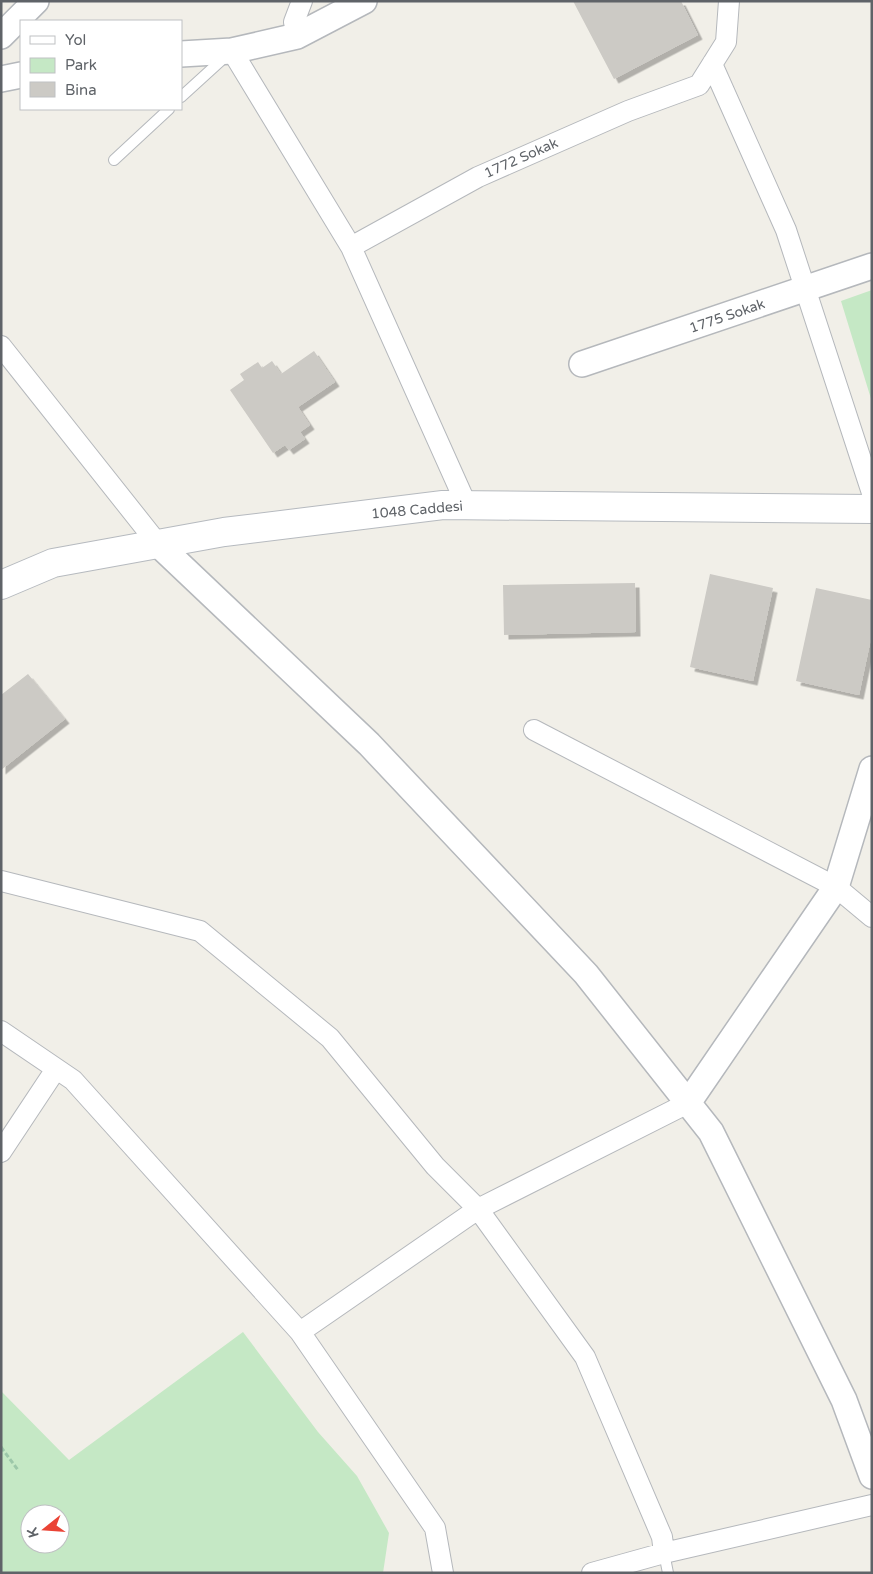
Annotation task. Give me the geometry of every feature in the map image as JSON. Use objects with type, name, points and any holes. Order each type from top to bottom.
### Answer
[{"type":"main road","name":"1048 Caddesi","points":[[1,585],[53,563],[224,532],[443,505],[872,509]]},
{"type":"street","points":[[1,36],[36,1]]},
{"type":"street","points":[[298,36],[294,22],[302,1]]},
{"type":"street","points":[[182,54],[232,51],[298,36],[364,1]]},
{"type":"street","points":[[729,1],[726,42],[712,64],[786,230],[872,492]]},
{"type":"street","points":[[232,51],[350,247],[467,506]]},
{"type":"street","name":"1772 Sokak","points":[[350,247],[478,177],[628,110],[699,85],[712,64]]},
{"type":"street","points":[[1,79],[20,75]]},
{"type":"street","name":"1775 Sokak","points":[[582,364],[872,266]]},
{"type":"street","points":[[1,346],[158,544],[382,758],[586,974],[711,1132],[844,1400],[872,1476]]},
{"type":"street","points":[[534,730],[836,887],[872,918]]},
{"type":"street","points":[[300,1332],[478,1210],[688,1104],[836,887],[872,769]]},
{"type":"street","points":[[1,881],[200,931],[330,1038],[435,1166],[478,1210],[585,1356],[662,1537],[664,1553]]},
{"type":"street","points":[[1,1031],[73,1080],[300,1332],[435,1528],[443,1573]]},
{"type":"street","points":[[1,1152],[56,1069]]},
{"type":"street","points":[[592,1573],[664,1553],[872,1505]]},
{"type":"lane","points":[[182,97],[232,51]]},
{"type":"lane","points":[[114,160],[168,110]]},
{"type":"lane","points":[[664,1553],[668,1573]]},
{"type":"path","points":[[1,1447],[18,1470]]},
{"type":"green space","points":[[872,290],[872,402],[841,301]]},
{"type":"green space","points":[[243,1332],[318,1432],[357,1476],[389,1533],[383,1573],[1,1573],[1,1391],[69,1460]]},
{"type":"building","points":[[573,1],[681,1],[698,35],[614,79]]},
{"type":"building","points":[[314,351],[335,382],[298,407],[310,425],[300,432],[305,439],[289,450],[285,445],[273,453],[230,390],[244,380],[240,374],[258,362],[262,368],[272,361],[281,374]]},
{"type":"building","points":[[710,574],[773,588],[753,681],[690,667]]},
{"type":"building","points":[[635,583],[636,632],[504,635],[503,585]]},
{"type":"building","points":[[816,588],[872,600],[872,634],[859,695],[796,681]]},
{"type":"building","points":[[28,674],[65,719],[1,770],[1,695]]}]
